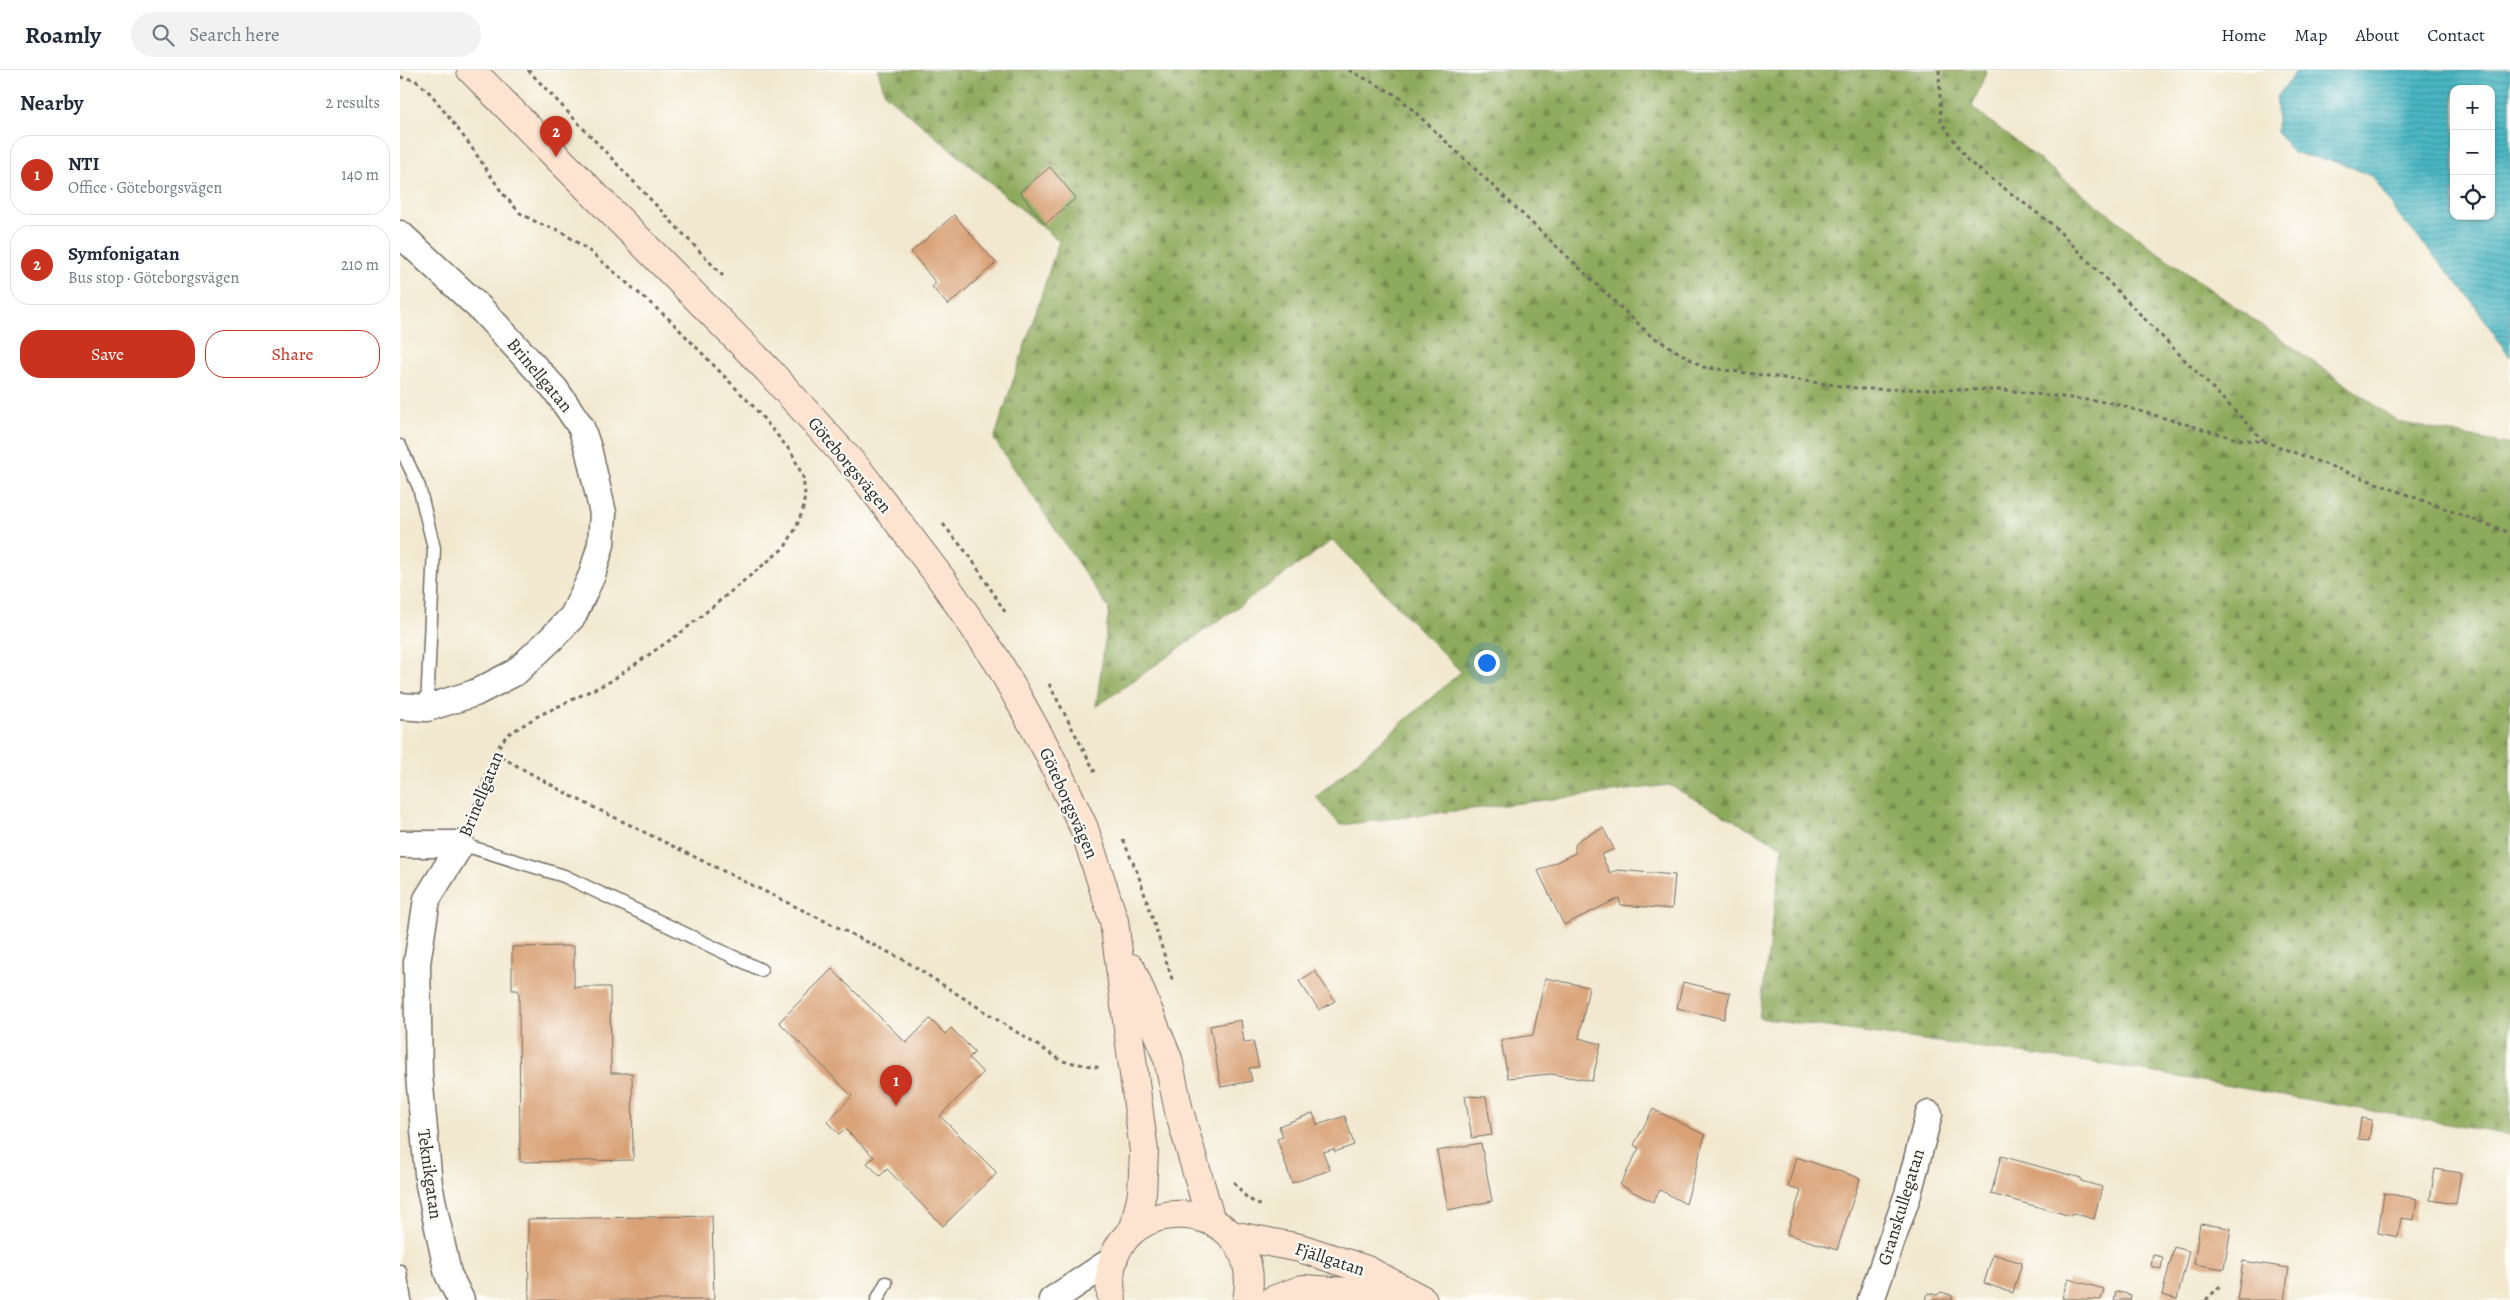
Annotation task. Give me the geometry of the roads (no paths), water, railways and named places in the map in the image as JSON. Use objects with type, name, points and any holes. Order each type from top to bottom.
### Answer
[{"type":"street","name":"Göteborgsvägen","points":[[471,70],[768,370],[860,472],[940,577],[998,662],[1048,752],[1084,828],[1118,936],[1168,1059],[1179,1111],[1221,1228],[1244,1255],[1248,1266],[1249,1284],[1247,1300]]},
{"type":"street","name":"Brinellgatan","points":[[400,234],[483,311],[556,389],[581,427],[588,448],[603,513],[601,544],[592,575],[573,616],[516,672],[475,693],[427,708],[400,706]]},
{"type":"street","points":[[400,844],[461,844]]},
{"type":"street","name":"Teknikgatan","points":[[461,844],[427,899],[417,962],[419,1075],[428,1185],[448,1274],[461,1300]]},
{"type":"street","name":"Göteborgsvägen","points":[[1118,936],[1144,1151],[1142,1193],[1134,1230]]},
{"type":"street","name":"Granskullegatan","points":[[1871,1300],[1908,1194],[1929,1114]]},
{"type":"street","name":"Fjällgatan","points":[[1134,1230],[1166,1214],[1189,1214],[1221,1228],[1300,1248],[1367,1270],[1423,1300]]},
{"type":"street","points":[[1112,1300],[1110,1281],[1114,1259],[1122,1243],[1134,1230]]},
{"type":"street","points":[[1052,1300],[1114,1259]]},
{"type":"street","name":"Fjällgatan","points":[[1273,1300],[1303,1289],[1349,1292],[1400,1300]]},
{"type":"lane","points":[[400,446],[418,486],[434,548],[427,708]]},
{"type":"lane","points":[[461,844],[564,876],[761,970]]},
{"type":"lane","points":[[400,1271],[405,1300]]},
{"type":"lane","points":[[877,1300],[886,1283]]},
{"type":"water","points":[[2297,70],[2510,70],[2510,357],[2469,297],[2397,213],[2373,177],[2341,163],[2293,153],[2277,132],[2277,97]]},
{"type":"place","name":"Symfonigatan","points":[[556,157]]},
{"type":"place","name":"NTI","points":[[896,1106]]}]
